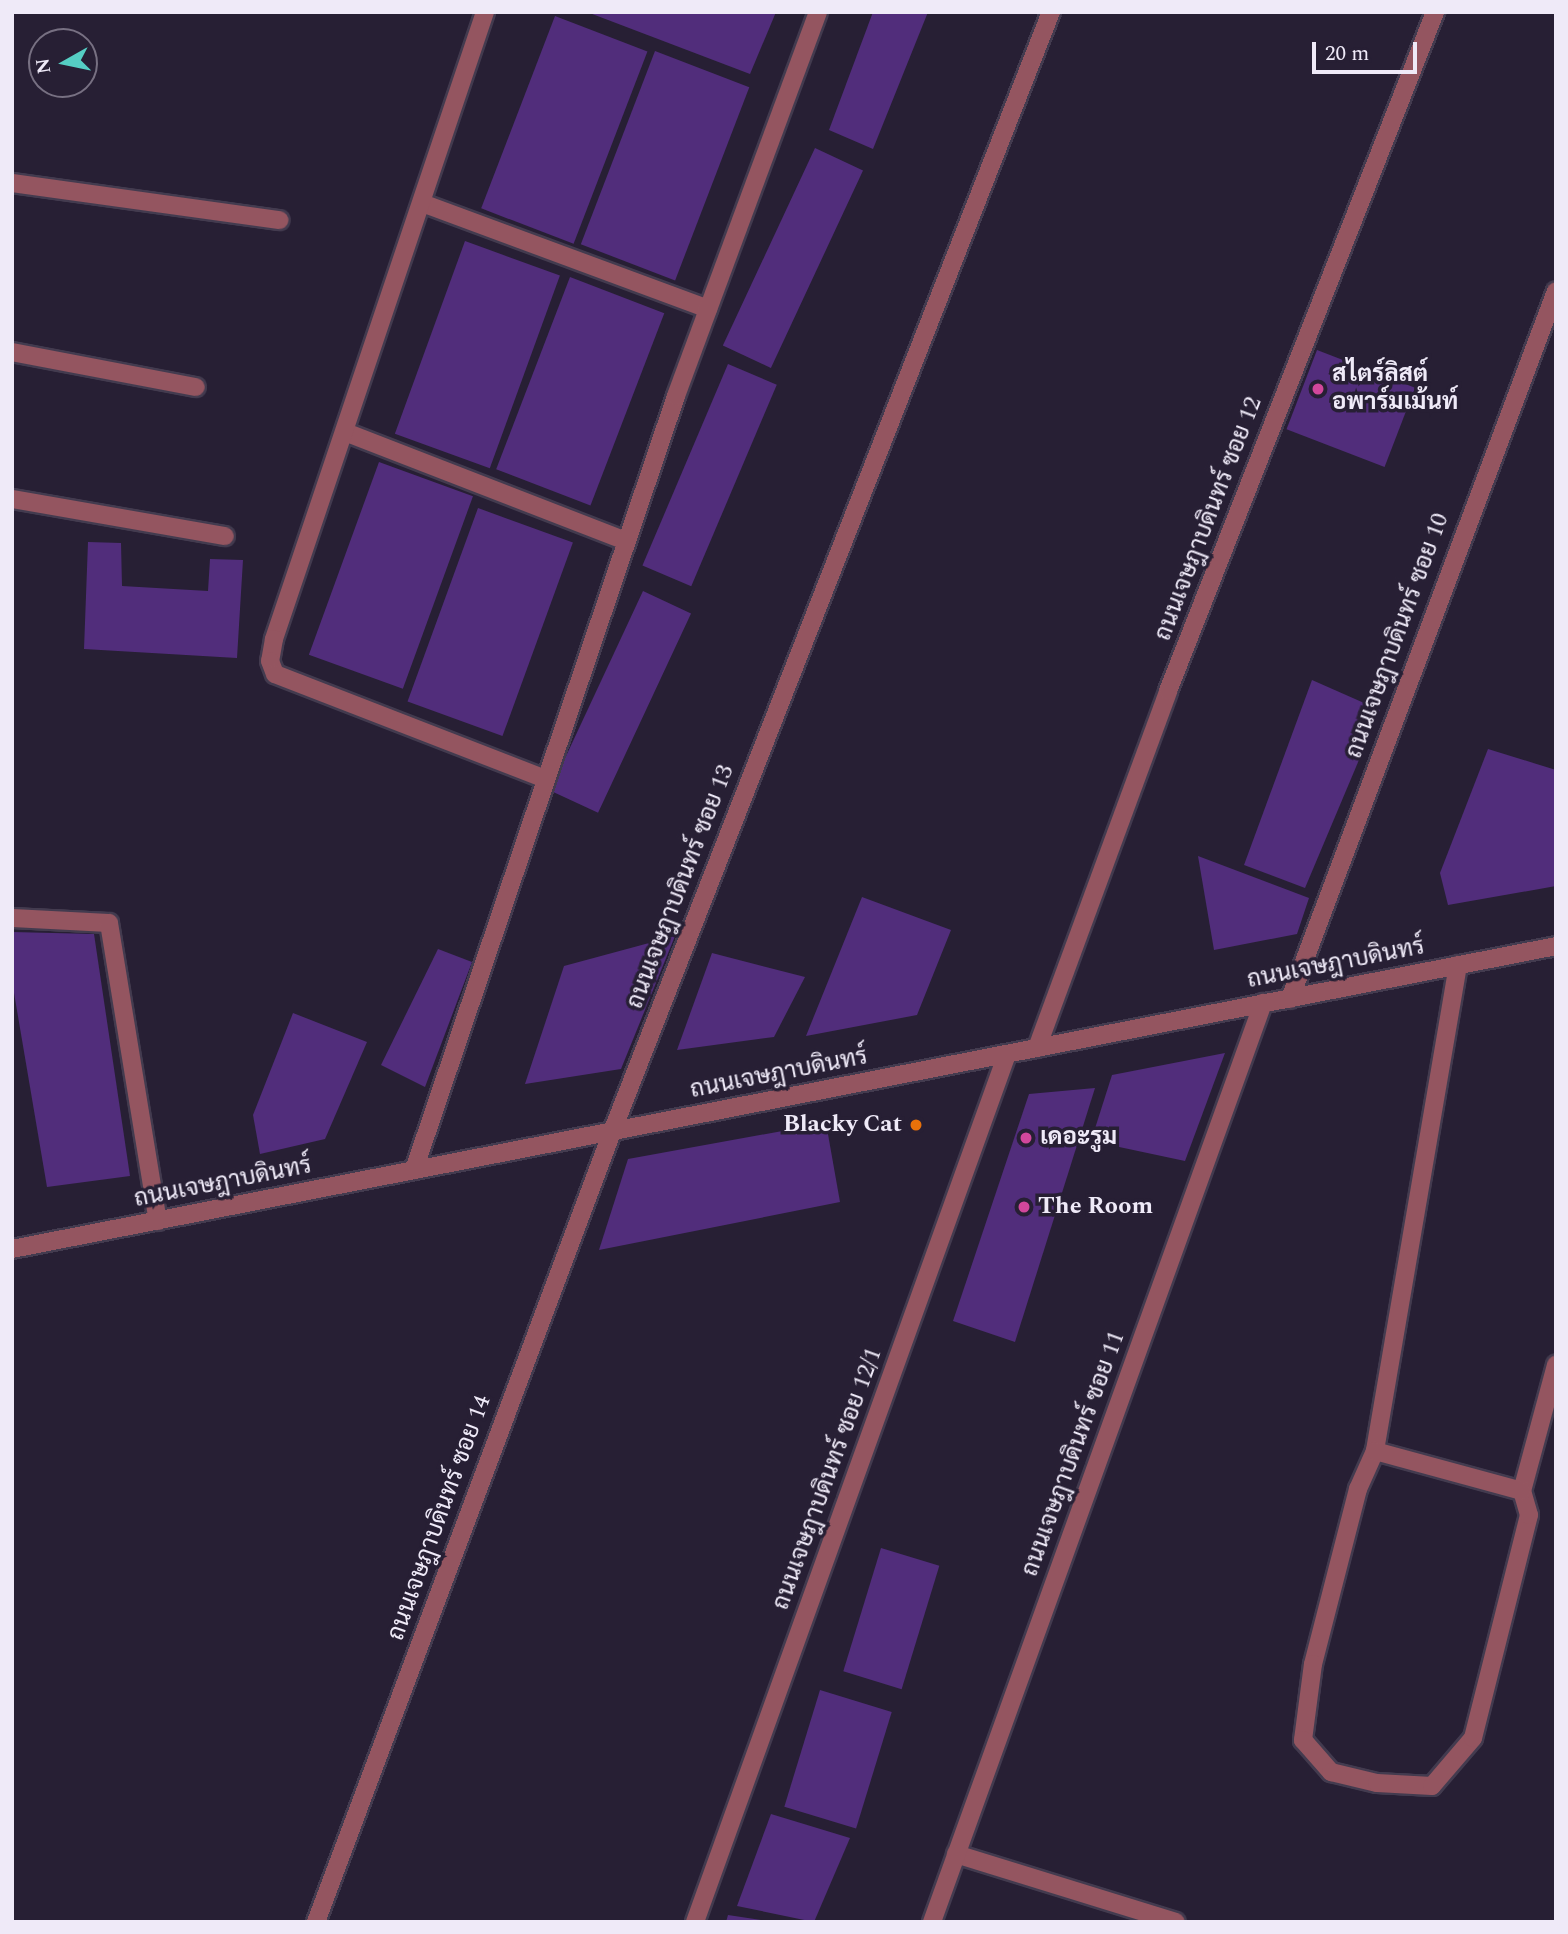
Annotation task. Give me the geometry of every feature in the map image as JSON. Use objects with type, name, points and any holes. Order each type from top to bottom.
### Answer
[{"type":"street","points":[[485,12],[274,639],[270,661],[275,674],[543,778]]},
{"type":"street","points":[[414,1170],[543,778],[708,309],[818,12]]},
{"type":"street","name":"ถนนเจษฎาบดินทร์ ซอย 13","points":[[612,1132],[1051,12]]},
{"type":"street","name":"ถนนเจษฎาบดินทร์ ซอย 12","points":[[1037,1048],[1168,691],[1435,12]]},
{"type":"street","points":[[12,183],[279,220]]},
{"type":"street","points":[[422,203],[708,309]]},
{"type":"street","name":"ถนนเจษฎาบดินทร์ ซอย 10","points":[[1290,999],[1556,291]]},
{"type":"street","points":[[12,352],[196,387]]},
{"type":"street","points":[[345,432],[626,541]]},
{"type":"street","points":[[12,499],[225,536]]},
{"type":"street","points":[[12,918],[109,923],[158,1221]]},
{"type":"street","name":"ถนนเจษฎาบดินทร์","points":[[12,1249],[1556,946]]},
{"type":"street","points":[[1458,965],[1375,1451],[1358,1489],[1313,1664],[1304,1740],[1331,1772],[1377,1783],[1432,1786],[1473,1738],[1529,1515],[1522,1491],[1556,1365]]},
{"type":"street","name":"ถนนเจษฎาบดินทร์ ซอย 11","points":[[932,1922],[1263,1003]]},
{"type":"street","name":"ถนนเจษฎาบดินทร์ ซอย 12/1","points":[[695,1922],[1007,1054]]},
{"type":"street","name":"ถนนเจษฎาบดินทร์ ซอย 14","points":[[316,1922],[612,1132]]},
{"type":"street","points":[[1375,1451],[1522,1491]]},
{"type":"street","points":[[956,1854],[1176,1922]]},
{"type":"building","points":[[587,12],[776,12],[750,74]]},
{"type":"building","points":[[873,12],[928,12],[873,149],[829,130]]},
{"type":"building","points":[[555,16],[647,51],[574,244],[481,208]]},
{"type":"building","points":[[655,51],[749,87],[675,280],[581,244]]},
{"type":"building","points":[[815,148],[863,170],[771,368],[723,346]]},
{"type":"building","points":[[465,241],[560,276],[490,468],[395,434]]},
{"type":"building","points":[[570,277],[664,313],[590,506],[496,469]]},
{"type":"building","points":[[1317,350],[1415,388],[1385,467],[1287,429]]},
{"type":"building","points":[[728,364],[777,385],[691,586],[642,566]]},
{"type":"building","points":[[379,462],[473,496],[403,689],[309,655]]},
{"type":"building","points":[[478,508],[573,543],[502,736],[408,702]]},
{"type":"building","points":[[88,542],[121,543],[122,586],[208,591],[210,559],[243,560],[237,658],[84,649]]},
{"type":"building","points":[[643,591],[691,613],[598,813],[550,790]]},
{"type":"building","points":[[1312,680],[1380,710],[1305,888],[1244,865]]},
{"type":"building","points":[[1488,749],[1556,770],[1556,886],[1448,905],[1440,873]]},
{"type":"building","points":[[1198,856],[1309,898],[1297,934],[1214,950]]},
{"type":"building","points":[[862,897],[951,930],[917,1015],[806,1036]]},
{"type":"building","points":[[12,932],[94,934],[130,1176],[47,1187],[12,981]]},
{"type":"building","points":[[675,936],[621,1069],[525,1084],[564,966]]},
{"type":"building","points":[[438,949],[472,962],[425,1087],[381,1065]]},
{"type":"building","points":[[712,953],[805,977],[774,1037],[677,1050]]},
{"type":"building","points":[[293,1013],[367,1042],[325,1139],[260,1154],[253,1115]]},
{"type":"building","points":[[1225,1053],[1185,1161],[1091,1141],[1112,1075]]},
{"type":"building","name":"The Room","points":[[1095,1088],[1015,1342],[953,1321],[1029,1094]]},
{"type":"building","points":[[826,1123],[840,1202],[599,1250],[628,1159]]},
{"type":"building","points":[[881,1548],[939,1566],[902,1689],[843,1671]]},
{"type":"building","points":[[820,1690],[892,1712],[856,1829],[784,1807]]},
{"type":"building","points":[[771,1814],[850,1838],[814,1922],[737,1906]]},
{"type":"building","points":[[728,1915],[761,1920],[761,1922],[726,1922]]},
{"type":"place","name":"สไตร์ลิสต์ อพาร์มเม้นท์","points":[[1318,389]]},
{"type":"place","name":"Blacky Cat","points":[[916,1125]]},
{"type":"place","name":"เดอะรูม","points":[[1026,1138]]},
{"type":"place","name":"The Room","points":[[1024,1207]]}]
